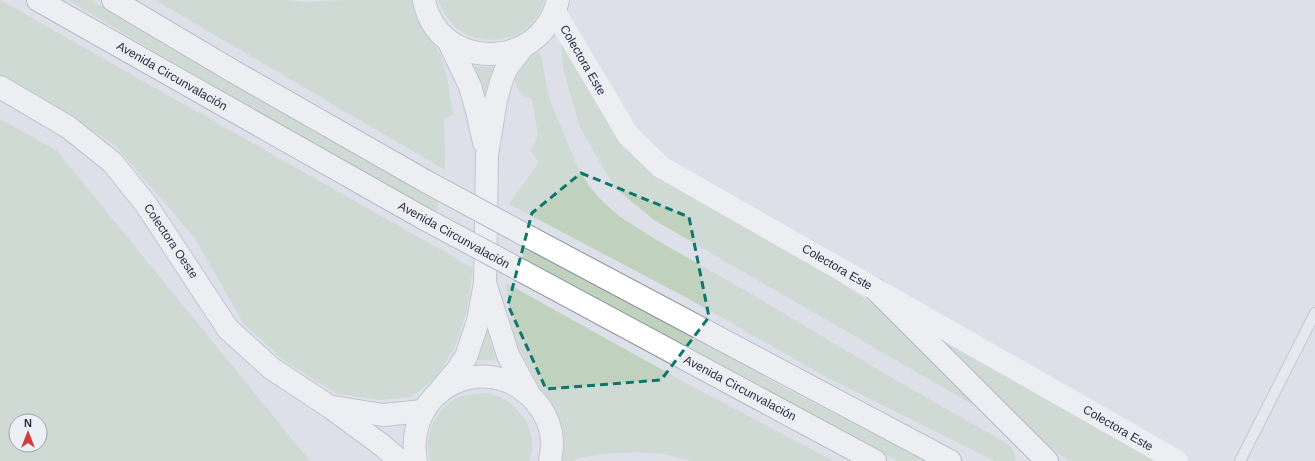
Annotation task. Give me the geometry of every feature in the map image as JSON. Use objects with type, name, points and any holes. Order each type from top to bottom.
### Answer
[{"type":"main road","name":"Avenida Circunvalación","points":[[38,0],[423,218],[875,461]]},
{"type":"main road","points":[[113,0],[236,73],[427,182],[950,461]]},
{"type":"main road","points":[[424,0],[425,8],[434,26],[448,40],[465,50],[484,55],[504,54],[523,47],[534,40],[544,31],[556,6]]},
{"type":"main road","name":"Colectora Este","points":[[556,6],[628,136],[661,167],[1177,461]]},
{"type":"main road","points":[[448,40],[470,86],[478,111],[486,155]]},
{"type":"main road","points":[[416,461],[414,449],[415,429],[429,403],[458,369],[466,357],[478,321],[485,283],[486,155],[496,100],[501,82],[506,69],[523,47]]},
{"type":"main road","name":"Colectora Oeste","points":[[0,87],[68,127],[112,162],[145,203],[228,329],[271,368],[330,407],[383,446],[400,461]]},
{"type":"main road","points":[[485,283],[508,355],[528,392],[541,406],[549,424],[552,443],[550,461]]},
{"type":"main road","points":[[876,290],[1048,461]]},
{"type":"main road","points":[[429,403],[452,383],[471,377],[491,376],[511,382],[528,392]]},
{"type":"main road","name":"Colectora Oeste","points":[[330,407],[383,415],[429,403]]},
{"type":"lane","points":[[1240,461],[1315,313]]},
{"type":"highlighted area","points":[[581,173],[689,217],[709,317],[661,380],[546,389],[508,305],[532,213]]},
{"type":"green space","points":[[0,0],[473,268],[467,310],[455,347],[436,377],[411,397],[380,400],[337,394],[283,360],[243,323],[194,237],[114,144],[0,75]]},
{"type":"green space","points":[[68,0],[91,0],[256,97],[438,199],[437,215],[253,110]]},
{"type":"green space","points":[[155,0],[287,0],[305,2],[412,0],[420,26],[432,40],[441,56],[447,77],[453,115],[444,119],[445,170]]},
{"type":"green space","points":[[438,0],[545,0],[537,17],[530,26],[510,37],[488,40],[466,34],[457,28],[448,19]]},
{"type":"green space","points":[[561,38],[621,145],[668,180],[796,253],[882,310],[984,411],[654,220],[614,187],[580,127],[563,69]]},
{"type":"green space","points":[[539,51],[549,98],[576,163],[589,186],[602,201],[619,216],[655,239],[770,305],[897,381],[1003,441],[1013,450],[1016,461],[995,461],[828,378],[689,299],[509,204],[539,162],[530,151],[538,136],[532,99],[520,92],[516,85],[515,79],[519,67],[523,62],[528,57]]},
{"type":"green space","points":[[473,67],[497,67],[485,103]]},
{"type":"green space","points":[[0,119],[57,151],[310,461],[0,461]]},
{"type":"green space","points":[[523,245],[783,387],[925,461],[898,461],[523,261]]},
{"type":"green space","points":[[506,283],[695,388],[834,461],[691,461],[665,454],[637,452],[603,454],[579,458],[572,461],[559,461],[555,418],[513,336]]},
{"type":"green space","points":[[486,325],[496,360],[476,360]]},
{"type":"green space","points":[[947,344],[1157,461],[1069,461],[1044,442]]},
{"type":"green space","points":[[488,393],[503,399],[512,405],[519,411],[524,419],[531,435],[532,443],[532,452],[529,461],[431,461],[428,444],[429,435],[436,418],[441,411],[448,404],[459,397],[471,394]]}]
